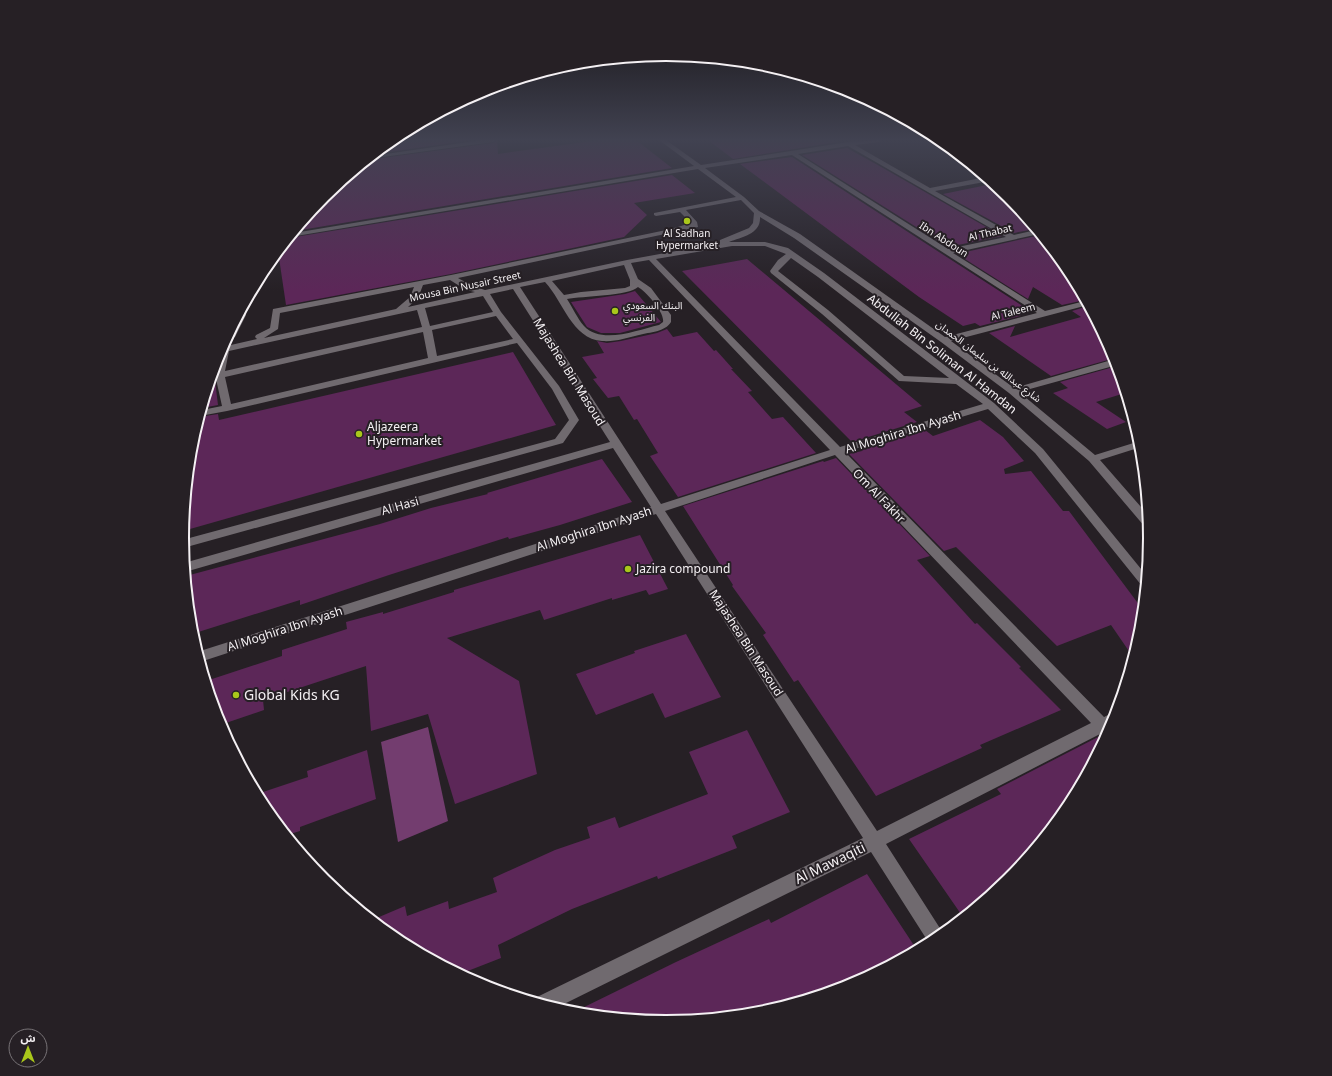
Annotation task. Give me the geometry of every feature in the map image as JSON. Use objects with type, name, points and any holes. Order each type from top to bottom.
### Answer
[{"type":"street","points":[[300,233],[563,190]]},
{"type":"street","points":[[715,246],[752,230],[757,223],[757,212],[731,190]]},
{"type":"street","name":"Ibn Abdoun","points":[[850,190],[1044,314]]},
{"type":"street","points":[[929,190],[1012,237]]},
{"type":"street","points":[[656,214],[742,198]]},
{"type":"street","points":[[250,343],[274,329],[276,310],[419,284],[695,225],[695,223],[681,209]]},
{"type":"street","name":"شارع عبدالله بن سليمان الحمدان","points":[[757,212],[797,236],[1012,390],[1093,459],[1142,516]]},
{"type":"street","name":"Al Thabat","points":[[946,252],[1032,232]]},
{"type":"street","name":"Abdullah Bin Soliman Al Hamdan","points":[[715,246],[732,244],[765,244],[784,250],[791,254],[821,275],[990,405],[1039,451],[1141,577]]},
{"type":"street","name":"Mousa Bin Nusair Street","points":[[228,348],[398,310],[420,307],[516,287],[627,262],[715,246]]},
{"type":"street","points":[[791,254],[781,262],[774,271],[830,316],[902,379],[958,381]]},
{"type":"street","name":"Om Al Fakhr","points":[[651,258],[837,451],[1106,724]]},
{"type":"street","points":[[562,298],[588,293],[626,290],[634,287],[634,280],[627,262]]},
{"type":"street","points":[[189,542],[559,441],[574,420],[556,388],[498,313],[485,293],[469,288],[451,277]]},
{"type":"street","points":[[547,280],[562,298],[581,330],[598,338],[613,338],[646,332],[667,323],[667,315],[660,305],[648,290],[634,280]]},
{"type":"street","points":[[398,310],[414,298],[419,284]]},
{"type":"street","name":"Majashea Bin Masoud","points":[[516,287],[615,444],[875,841],[933,933]]},
{"type":"street","name":"Al Taleem","points":[[944,340],[1081,303]]},
{"type":"street","points":[[420,307],[427,329],[433,361]]},
{"type":"street","points":[[217,376],[498,313]]},
{"type":"street","points":[[206,412],[519,340]]},
{"type":"street","points":[[1012,390],[1110,364]]},
{"type":"street","points":[[217,378],[227,408]]},
{"type":"street","name":"Al Moghira Ibn Ayash","points":[[204,655],[837,451],[990,405]]},
{"type":"street","name":"Al Hasi","points":[[190,566],[615,444]]},
{"type":"street","points":[[1093,459],[1134,446]]},
{"type":"street","name":"Al Mawaqiti","points":[[551,1001],[1104,728]]},
{"type":"shaded area","points":[[428,727],[448,821],[398,842],[381,742]]},
{"type":"building","points":[[340,190],[539,190],[302,230]]},
{"type":"building","points":[[580,190],[691,190],[695,193],[634,203],[647,215],[624,237],[451,274],[286,305],[279,260],[297,237]]},
{"type":"building","points":[[775,190],[843,190],[1024,307],[1020,316],[980,326],[975,323],[963,326],[919,297]]},
{"type":"building","points":[[858,190],[922,190],[1002,236],[948,247]]},
{"type":"building","points":[[962,190],[992,190],[1030,230],[1014,233],[943,194]]},
{"type":"building","points":[[1035,236],[1063,273],[1080,301],[1062,305],[1033,287],[1028,299],[957,254]]},
{"type":"building","points":[[747,259],[922,406],[904,412],[917,422],[852,442],[682,271]]},
{"type":"building","name":"البنك السعودي الفرنسي","points":[[635,291],[661,322],[620,333],[601,333],[587,327],[571,302],[625,294]]},
{"type":"building","points":[[1083,308],[1109,360],[1051,376],[989,333],[1015,326],[1010,337],[1081,317],[1072,311]]},
{"type":"building","points":[[667,329],[673,337],[697,332],[714,351],[716,350],[733,369],[731,369],[752,391],[748,392],[772,419],[783,417],[816,453],[678,497],[650,456],[658,453],[637,419],[634,420],[619,396],[608,398],[593,379],[597,378],[582,357],[604,353],[597,341],[607,343],[621,341],[657,333]]},
{"type":"building","name":"Aljazeera Hypermarket","points":[[513,352],[556,425],[189,529],[193,476],[205,416],[218,414],[219,420]]},
{"type":"building","points":[[1112,368],[1121,394],[1096,402],[1126,422],[1107,429],[1053,393],[1068,388],[1060,382]]},
{"type":"building","points":[[215,382],[218,405],[207,407]]},
{"type":"building","points":[[980,420],[1003,437],[1024,461],[1004,469],[1005,474],[1031,471],[1063,511],[1069,511],[1138,604],[1129,651],[1111,625],[1057,646],[956,547],[944,551],[849,454],[862,451],[860,449],[925,430],[933,436]]},
{"type":"building","points":[[836,458],[930,556],[917,560],[975,624],[977,623],[1021,667],[1019,668],[1061,710],[980,745],[982,748],[876,796],[798,680],[794,682],[763,635],[766,633],[732,586],[733,585],[683,506]]},
{"type":"building","points":[[602,459],[632,502],[560,525],[509,539],[508,537],[300,605],[300,600],[198,632],[191,575],[380,524],[431,508],[488,494],[487,493]]},
{"type":"building","points":[[640,535],[668,589],[649,595],[646,590],[612,600],[612,598],[544,620],[540,610],[447,638],[519,681],[537,774],[455,804],[428,714],[371,731],[366,666],[263,700],[264,710],[226,723],[211,680],[282,656],[282,650],[347,629],[346,622],[383,612],[383,614],[454,592],[454,590]]},
{"type":"building","points":[[686,634],[721,697],[665,718],[653,693],[596,715],[576,674],[635,653],[634,651]]},
{"type":"building","points":[[747,730],[790,812],[732,836],[737,848],[658,879],[657,876],[572,909],[498,945],[501,958],[467,971],[427,951],[401,935],[378,917],[405,906],[407,916],[448,901],[449,909],[497,892],[493,878],[555,850],[590,838],[587,827],[615,817],[619,828],[708,794],[689,752]]},
{"type":"building","points":[[1100,736],[1079,777],[1063,803],[1025,853],[981,897],[960,913],[909,839],[1001,794],[997,789]]},
{"type":"building","points":[[367,750],[376,799],[300,827],[300,831],[292,833],[263,792],[308,777],[307,771]]},
{"type":"building","points":[[867,874],[914,945],[877,966],[849,979],[789,999],[759,1006],[697,1014],[666,1015],[635,1014],[583,1008],[769,919],[771,923]]},
{"type":"place","name":"Al Sadhan Hypermarket","points":[[687,221]]},
{"type":"place","name":"البنك السعودي الفرنسي","points":[[615,311]]},
{"type":"place","name":"Aljazeera Hypermarket","points":[[359,434]]},
{"type":"place","name":"Jazira compound","points":[[628,569]]},
{"type":"place","name":"Global Kids KG","points":[[236,695]]}]
